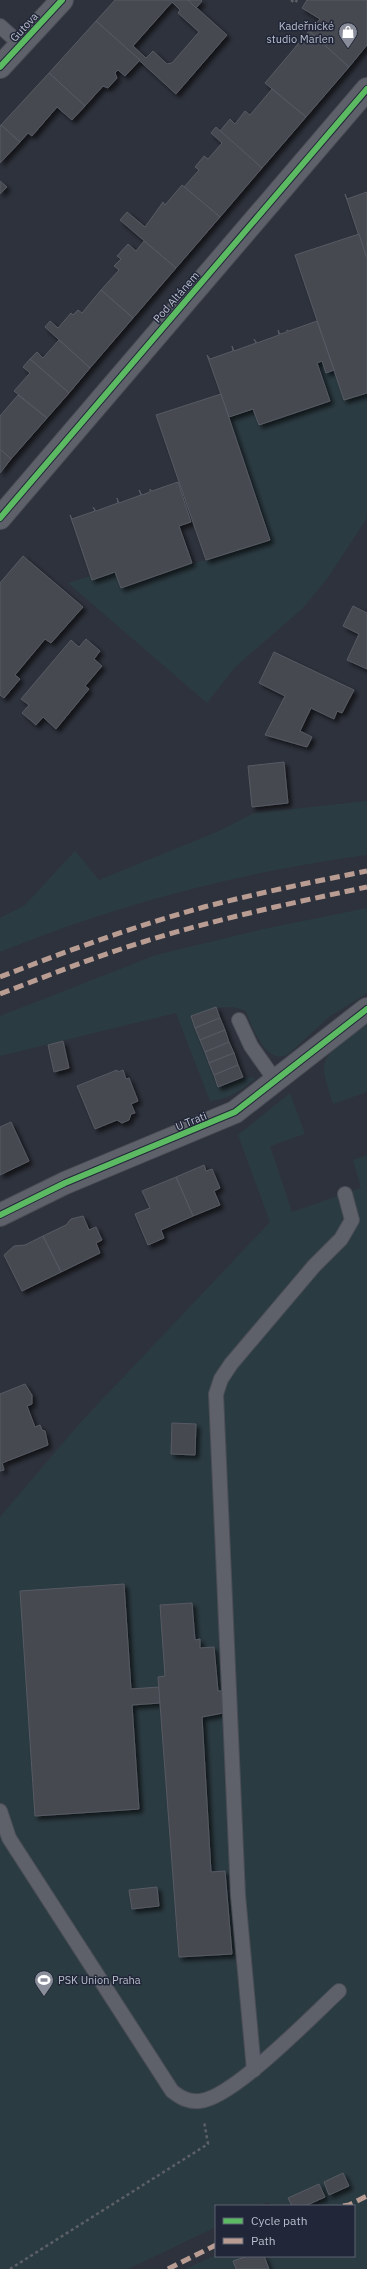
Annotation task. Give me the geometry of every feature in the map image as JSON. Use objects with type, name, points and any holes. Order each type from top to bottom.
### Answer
[{"type":"street","name":"Gutova","points":[[0,67],[62,0]]},
{"type":"street","name":"Pod Altánem","points":[[0,518],[367,89]]},
{"type":"street","name":"U Trati","points":[[0,1214],[65,1183],[235,1112],[367,1009]]},
{"type":"lane","points":[[0,26],[21,45]]},
{"type":"lane","points":[[239,1020],[251,1046],[276,1080]]},
{"type":"lane","points":[[254,2070],[238,1895],[216,1394],[221,1379],[231,1364],[314,1266],[341,1239],[352,1220],[345,1194]]},
{"type":"lane","points":[[0,1811],[9,1838],[172,2091],[184,2100],[201,2101],[220,2094],[254,2070],[339,1991]]},
{"type":"path","points":[[291,0],[295,3],[298,0]]},
{"type":"path","points":[[10,2269],[208,2144],[201,2101]]},
{"type":"shaded area","points":[[322,361],[326,372],[334,370],[359,396],[367,393],[367,518],[327,579],[302,609],[235,667],[207,703],[68,583],[90,576],[92,580],[115,572],[121,588],[269,540],[229,417],[253,409],[259,425],[330,401],[317,363]]},
{"type":"shaded area","points":[[367,801],[367,855],[273,871],[180,892],[89,919],[0,952],[0,918],[25,905],[75,851],[99,880],[219,831],[254,813]]},
{"type":"shaded area","points":[[367,908],[367,993],[329,1017],[287,1055],[279,1057],[266,1049],[260,1042],[246,1011],[239,1008],[225,1007],[211,1009],[191,1016],[218,1086],[243,1077],[256,1078],[230,1096],[210,1101],[176,1013],[0,1056],[0,1016],[156,955],[263,929]]},
{"type":"shaded area","points":[[367,1025],[367,1092],[333,1104],[325,1077],[324,1068],[326,1061],[334,1048]]},
{"type":"shaded area","points":[[290,1093],[305,1134],[270,1146],[292,1212],[361,1188],[353,1160],[367,1155],[367,2269],[185,2269],[215,2255],[215,2257],[355,2257],[355,2205],[270,2205],[268,2202],[261,2205],[215,2205],[215,2227],[128,2269],[0,2269],[0,1517],[79,1424],[270,1222],[238,1135]]},
{"type":"building","points":[[115,0],[188,0],[227,35],[176,94],[96,21]],"holes":[[[172,2],[180,10],[178,13],[199,32],[172,63],[167,64],[153,51],[146,58],[133,46]]]},
{"type":"building","points":[[188,0],[201,0],[202,1],[196,8]]},
{"type":"building","points":[[307,0],[367,0],[367,45],[349,67],[309,31],[320,19],[302,8]]},
{"type":"building","points":[[96,21],[140,60],[125,76],[118,70],[115,73],[117,78],[108,88],[103,86],[85,106],[49,73]]},
{"type":"building","points":[[309,31],[349,67],[306,117],[265,83]]},
{"type":"building","points":[[49,73],[85,106],[72,120],[57,107],[32,136],[28,133],[20,142],[1,125]]},
{"type":"building","points":[[272,89],[306,117],[262,168],[220,131],[230,119],[235,124],[245,111],[250,115]]},
{"type":"building","points":[[1,125],[20,142],[0,163],[0,126]]},
{"type":"building","points":[[216,127],[262,168],[220,217],[184,187],[199,170],[195,167],[204,156],[208,159],[222,143],[211,133]]},
{"type":"building","points":[[0,181],[7,187],[0,194]]},
{"type":"building","points":[[182,185],[220,217],[176,268],[120,220],[127,212],[145,227],[163,202],[165,205]]},
{"type":"building","points":[[367,192],[366,257],[345,194],[347,199]]},
{"type":"building","points":[[359,234],[367,259],[367,393],[344,400],[295,255]]},
{"type":"building","points":[[144,241],[176,268],[133,318],[101,290],[119,270],[114,266],[121,259],[117,256],[128,244],[136,251]]},
{"type":"building","points":[[101,290],[133,318],[90,368],[45,327],[50,321],[58,328],[71,313],[73,315],[78,310],[82,313]]},
{"type":"building","points":[[317,321],[334,370],[326,373],[322,361],[317,363],[330,401],[259,425],[253,409],[229,417],[207,355],[210,359],[233,351],[232,346],[234,351],[256,343],[254,339],[257,343],[279,335],[278,330],[280,334],[287,332],[287,330],[289,331]]},
{"type":"building","points":[[59,340],[90,368],[69,393],[30,359],[37,352],[43,358]]},
{"type":"building","points":[[30,359],[69,393],[47,418],[14,391],[30,373],[23,367]]},
{"type":"building","points":[[221,394],[270,540],[206,560],[156,415]]},
{"type":"building","points":[[18,395],[47,418],[11,459],[0,449],[0,416]]},
{"type":"building","points":[[0,449],[11,459],[0,473]]},
{"type":"building","points":[[178,482],[191,522],[179,526],[192,563],[121,588],[115,572],[92,580],[70,515],[72,519],[95,511],[93,507],[96,511],[118,503],[117,498],[119,503],[141,495],[139,490],[142,495],[150,492],[150,489],[152,491]]},
{"type":"building","points":[[23,556],[83,607],[51,643],[45,639],[15,675],[20,679],[4,698],[0,695],[0,583]]},
{"type":"building","points":[[353,606],[367,613],[367,669],[347,660],[359,634],[343,626]]},
{"type":"building","points":[[86,639],[100,651],[94,659],[102,666],[85,686],[89,689],[56,729],[43,717],[36,725],[22,713],[29,705],[21,699],[71,640],[79,647]]},
{"type":"building","points":[[274,652],[354,690],[342,713],[337,711],[334,719],[311,708],[300,731],[312,737],[307,747],[265,735],[285,696],[259,683]]},
{"type":"building","points":[[284,762],[288,803],[252,807],[248,766]]},
{"type":"building","points":[[216,1007],[220,1018],[195,1028],[191,1016]]},
{"type":"building","points":[[220,1018],[225,1030],[200,1040],[195,1028]]},
{"type":"building","points":[[225,1030],[229,1042],[205,1052],[200,1040]]},
{"type":"building","points":[[63,1041],[69,1068],[54,1072],[48,1045]]},
{"type":"building","points":[[229,1042],[234,1053],[209,1063],[205,1052]]},
{"type":"building","points":[[234,1053],[238,1065],[214,1075],[209,1063]]},
{"type":"building","points":[[238,1065],[243,1077],[218,1087],[214,1075]]},
{"type":"building","points":[[117,1070],[118,1072],[123,1070],[126,1079],[129,1078],[138,1101],[131,1104],[135,1113],[131,1114],[129,1120],[122,1123],[117,1120],[95,1129],[77,1086]]},
{"type":"building","points":[[11,1122],[29,1161],[0,1175],[0,1127]]},
{"type":"building","points":[[204,1165],[206,1171],[212,1169],[220,1188],[214,1191],[220,1205],[193,1216],[176,1177]]},
{"type":"building","points":[[176,1177],[193,1216],[161,1230],[164,1238],[148,1245],[135,1214],[150,1208],[142,1191]]},
{"type":"building","points":[[83,1216],[89,1230],[96,1227],[102,1240],[96,1243],[100,1253],[61,1272],[43,1236],[66,1225],[71,1219]]},
{"type":"building","points":[[43,1236],[61,1272],[22,1291],[4,1255],[14,1246],[25,1245]]},
{"type":"building","points":[[25,1384],[32,1395],[32,1404],[27,1406],[35,1427],[40,1425],[42,1430],[45,1431],[48,1445],[2,1463],[4,1470],[0,1471],[0,1394]]},
{"type":"building","points":[[172,1423],[196,1424],[195,1455],[171,1454]]},
{"type":"building","points":[[124,1584],[131,1689],[159,1687],[160,1703],[132,1705],[139,1809],[35,1816],[20,1591]]},
{"type":"building","points":[[192,1603],[195,1640],[200,1639],[200,1648],[214,1647],[218,1691],[222,1691],[223,1713],[202,1717],[211,1872],[225,1871],[232,1954],[179,1957],[158,1677],[165,1676],[160,1605]]},
{"type":"building","points":[[157,1887],[159,1906],[132,1909],[129,1890]]},
{"type":"building","points":[[343,2173],[349,2186],[329,2195],[324,2182]]},
{"type":"building","points":[[319,2184],[325,2197],[307,2205],[292,2205],[288,2198]]},
{"type":"building","points":[[245,2257],[264,2257],[269,2269],[236,2269],[233,2261]]},
{"type":"marked path","points":[[0,977],[101,939],[178,914],[245,897],[367,871]]},
{"type":"marked path","points":[[0,994],[143,942],[254,912],[367,887]]},
{"type":"marked path","points":[[349,2205],[367,2196]]},
{"type":"marked path","points":[[168,2269],[215,2246]]},
{"type":"cycle path","points":[[0,67],[62,0]]},
{"type":"cycle path","points":[[0,518],[367,89]]},
{"type":"cycle path","points":[[0,1215],[65,1183],[235,1112],[367,1009]]},
{"type":"place","name":"Kadeřnické studio Marlen","points":[[348,49]]},
{"type":"place","name":"PSK Union Praha","points":[[44,1997]]}]
